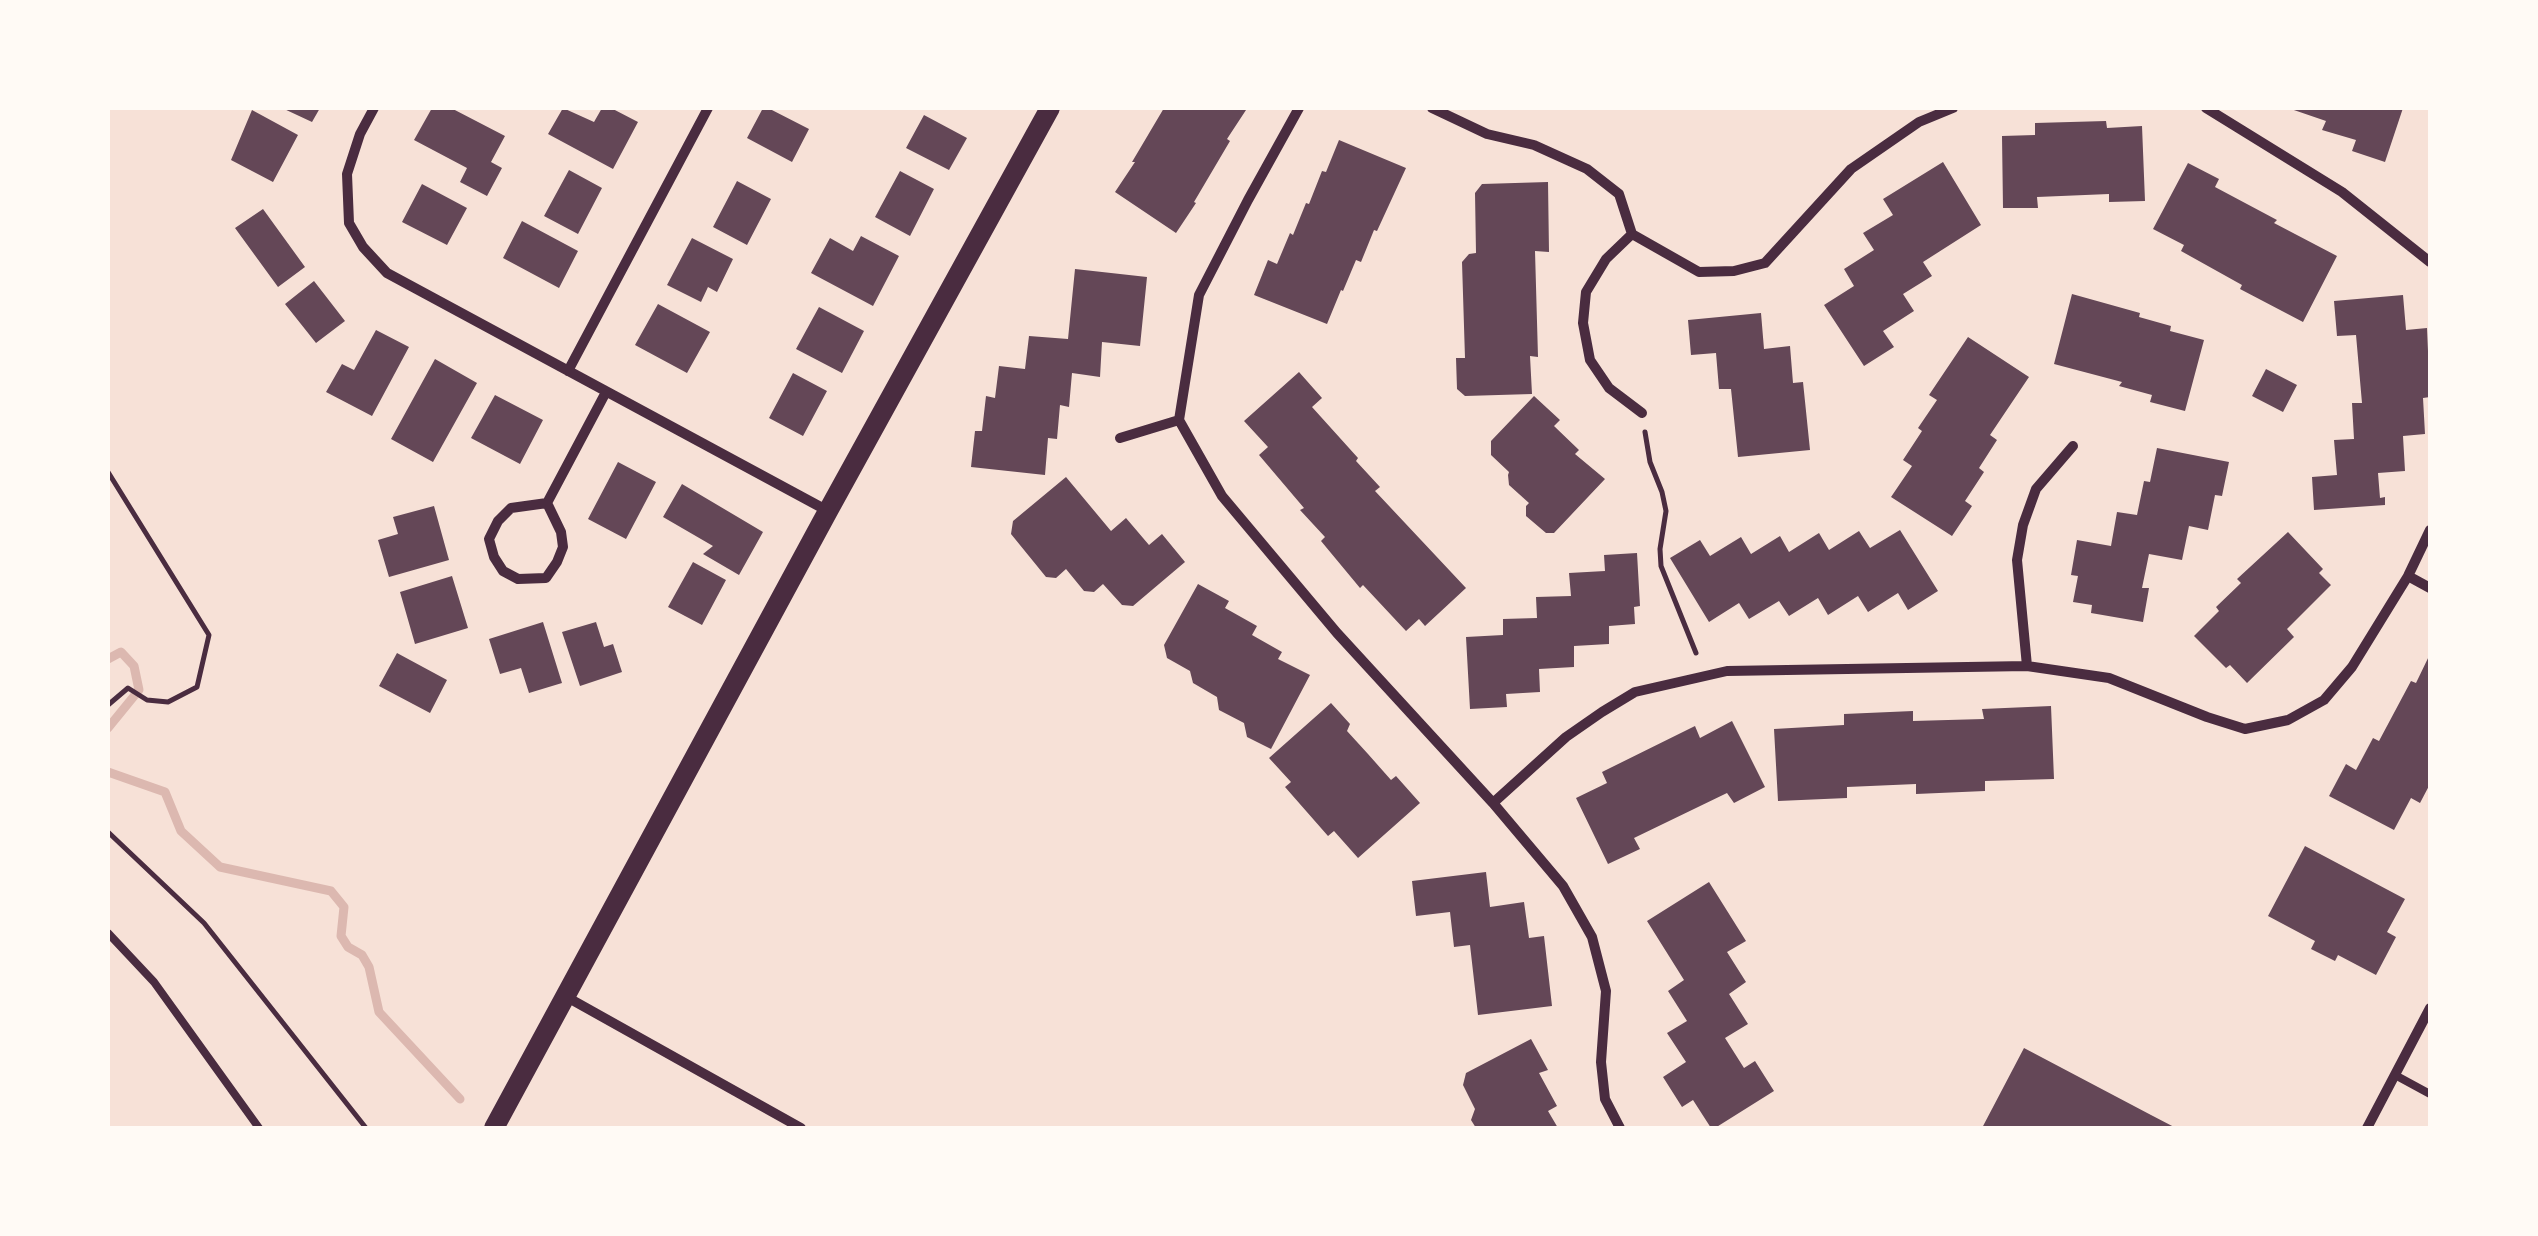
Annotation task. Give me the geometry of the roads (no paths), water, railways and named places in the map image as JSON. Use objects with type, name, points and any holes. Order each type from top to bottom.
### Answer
[{"type":"main road","points":[[494,1128],[1050,108]]},
{"type":"street","points":[[374,108],[360,134],[347,174],[349,223],[363,247],[387,273],[828,511]]},
{"type":"street","points":[[568,371],[708,108]]},
{"type":"street","points":[[1299,108],[1199,295],[1179,420],[1222,496],[1337,633],[1493,803],[1563,886],[1592,936],[1606,991],[1601,1062],[1604,1100],[1620,1128]]},
{"type":"street","points":[[1432,108],[1487,134],[1534,145],[1586,169],[1619,194],[1632,234],[1700,272],[1734,271],[1765,263],[1851,169],[1919,122],[1953,108]]},
{"type":"street","points":[[2206,108],[2342,192],[2430,262]]},
{"type":"street","points":[[1632,234],[1606,259],[1586,292],[1583,322],[1590,360],[1609,388],[1642,413]]},
{"type":"street","points":[[548,503],[606,392]]},
{"type":"street","points":[[1120,438],[1179,420]]},
{"type":"street","points":[[2027,666],[2017,560],[2023,524],[2036,489],[2072,446]]},
{"type":"street","points":[[548,503],[563,547],[557,562],[546,578],[518,579],[503,572],[489,539],[498,522],[510,508],[548,503]]},
{"type":"street","points":[[1493,803],[1566,737],[1635,692],[1727,671],[2027,666],[2108,678],[2245,729],[2288,720],[2324,700],[2352,667],[2408,576],[2430,530]]},
{"type":"street","points":[[2408,576],[2430,588]]},
{"type":"street","points":[[565,996],[801,1128]]},
{"type":"street","points":[[2366,1128],[2430,1008]]},
{"type":"lane","points":[[108,933],[154,982],[259,1128]]},
{"type":"lane","points":[[2395,1075],[2430,1094]]},
{"type":"waterway","points":[[108,659],[121,652],[134,666],[139,690],[108,728]]},
{"type":"waterway","points":[[108,772],[165,792],[181,831],[220,867],[331,891],[344,907],[341,936],[369,967],[379,1012],[460,1099]]}]
